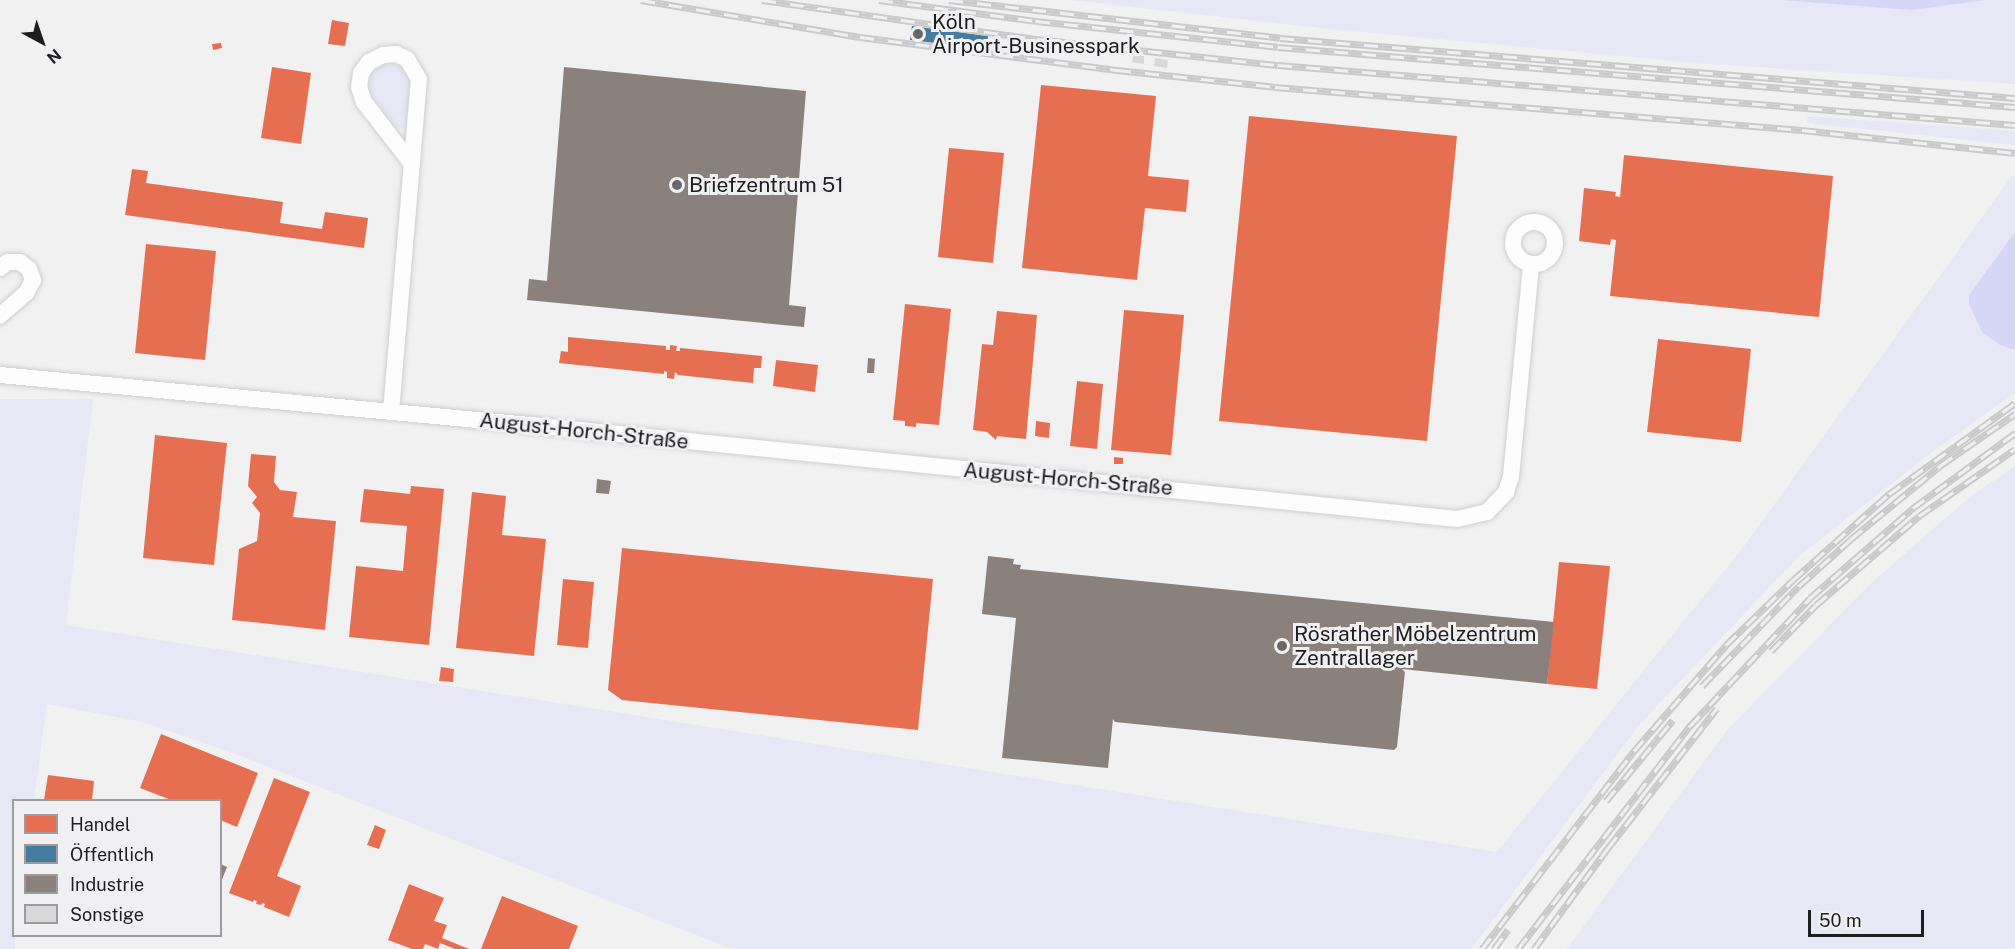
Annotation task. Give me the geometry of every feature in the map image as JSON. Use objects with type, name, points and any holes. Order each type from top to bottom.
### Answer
[{"type":"street","points":[[391,412],[412,164],[419,79],[407,59],[396,54],[383,55],[369,62],[362,73],[359,87],[364,102],[412,164]]},
{"type":"street","points":[[0,268],[8,262],[20,262],[29,269],[33,280],[26,294],[0,316]]},
{"type":"street","name":"August-Horch-Straße","points":[[0,375],[1176,489],[1457,519],[1472,518],[1486,512],[1498,502],[1506,492],[1511,477],[1531,264]]},
{"type":"shaded area","points":[[1071,0],[2015,0],[2015,84],[1696,63],[1330,29]]},
{"type":"shaded area","points":[[390,64],[403,68],[410,78],[408,124],[403,129],[396,127],[369,93],[371,74],[380,66]]},
{"type":"shaded area","points":[[1808,116],[2015,131],[2015,145],[1807,123]]},
{"type":"shaded area","points":[[2012,176],[2015,176],[2015,393],[1931,453],[1800,555],[1638,726],[1471,949],[732,949],[233,753],[143,722],[47,704],[34,799],[12,799],[12,937],[15,937],[15,949],[0,949],[0,399],[93,399],[66,625],[1497,852],[1742,549]]},
{"type":"shaded area","points":[[2015,466],[2015,949],[1567,949],[1728,729],[1870,584],[1971,496]]},
{"type":"water","points":[[1781,0],[1985,0],[1912,10]]},
{"type":"water","points":[[2015,232],[2015,350],[2000,345],[1982,332],[1969,304],[1969,295]]},
{"type":"building: Handel","points":[[332,20],[349,23],[345,46],[328,44]]},
{"type":"building: Handel","points":[[221,43],[222,48],[213,50],[212,44]]},
{"type":"building: Handel","points":[[272,67],[311,73],[301,144],[261,138]]},
{"type":"building: Handel","points":[[1041,85],[1156,96],[1148,176],[1189,180],[1186,212],[1145,208],[1137,280],[1022,268]]},
{"type":"building: Handel","points":[[1249,116],[1457,136],[1427,441],[1219,421]]},
{"type":"building: Handel","points":[[949,148],[1004,153],[993,263],[938,257]]},
{"type":"building: Handel","points":[[1624,155],[1833,176],[1819,317],[1610,296],[1616,240],[1611,239],[1610,245],[1579,241],[1584,188],[1616,192],[1615,196],[1620,197]]},
{"type":"building: Handel","points":[[132,169],[148,171],[146,183],[283,202],[280,223],[322,229],[325,212],[368,218],[364,248],[125,215]]},
{"type":"building: Handel","points":[[146,244],[216,251],[205,360],[135,353]]},
{"type":"building: Handel","points":[[905,304],[951,309],[939,425],[916,423],[916,427],[905,426],[905,421],[893,420]]},
{"type":"building: Handel","points":[[1124,310],[1184,315],[1171,455],[1111,450]]},
{"type":"building: Handel","points":[[997,311],[1037,315],[1026,439],[997,436],[996,440],[987,432],[973,430],[982,344],[993,345]]},
{"type":"building: Handel","points":[[568,337],[666,346],[666,350],[670,350],[670,345],[677,346],[676,351],[680,351],[680,348],[762,356],[761,368],[754,368],[753,383],[678,375],[675,372],[674,379],[667,378],[667,372],[664,371],[664,374],[559,363],[561,351],[568,352]]},
{"type":"building: Handel","points":[[1658,339],[1751,349],[1741,442],[1647,432]]},
{"type":"building: Handel","points":[[776,360],[818,365],[815,392],[773,386]]},
{"type":"building: Handel","points":[[1077,381],[1103,384],[1097,449],[1070,446]]},
{"type":"building: Handel","points":[[1036,421],[1050,423],[1049,438],[1035,436]]},
{"type":"building: Handel","points":[[155,435],[227,443],[214,565],[143,558]]},
{"type":"building: Handel","points":[[251,454],[276,456],[274,482],[280,490],[297,492],[293,517],[336,521],[325,630],[232,620],[239,549],[257,541],[260,513],[252,503],[257,497],[248,486]]},
{"type":"building: Handel","points":[[1114,457],[1123,458],[1123,464],[1114,464]]},
{"type":"building: Handel","points":[[411,486],[444,489],[429,645],[349,637],[356,566],[403,571],[407,526],[360,522],[364,489],[410,494]]},
{"type":"building: Handel","points":[[472,492],[506,496],[502,535],[546,539],[534,656],[456,648]]},
{"type":"building: Handel","points":[[622,548],[933,579],[918,730],[622,700],[608,690]]},
{"type":"building: Handel","points":[[1559,562],[1610,566],[1597,689],[1547,684]]},
{"type":"building: Handel","points":[[563,579],[594,582],[588,648],[557,645]]},
{"type":"building: Handel","points":[[441,667],[454,669],[453,682],[439,681]]},
{"type":"building: Handel","points":[[161,734],[258,773],[237,827],[222,821],[222,799],[168,799],[140,788]]},
{"type":"building: Handel","points":[[48,775],[94,781],[92,799],[44,799]]},
{"type":"building: Handel","points":[[274,778],[310,792],[277,876],[301,886],[289,917],[264,907],[265,904],[256,904],[257,901],[253,902],[229,893]]},
{"type":"building: Handel","points":[[375,825],[386,830],[379,849],[367,845]]},
{"type":"building: Handel","points":[[409,884],[444,898],[434,921],[447,925],[442,938],[469,949],[455,949],[440,943],[438,949],[425,944],[423,949],[412,949],[388,940]]},
{"type":"building: Handel","points":[[502,896],[578,926],[569,949],[481,949]]},
{"type":"building: Öffentlich","points":[[912,26],[988,36],[986,49],[910,40]]},
{"type":"building: Industrie","name":"Briefzentrum 51","points":[[564,67],[806,91],[789,305],[806,307],[804,327],[527,300],[529,279],[547,281]]},
{"type":"building: Industrie","points":[[868,358],[875,359],[874,373],[867,373]]},
{"type":"building: Industrie","points":[[597,479],[611,481],[609,494],[596,493]]},
{"type":"building: Industrie","name":"Rösrather Möbelzentrum Zentrallager","points":[[988,556],[1014,559],[1013,564],[1021,565],[1020,569],[1554,622],[1547,684],[1402,669],[1405,672],[1397,747],[1394,750],[1115,722],[1113,719],[1108,768],[1002,758],[1016,618],[982,614]]},
{"type":"building: Industrie","points":[[222,865],[227,867],[222,880]]},
{"type":"building: Sonstige","points":[[1133,55],[1144,56],[1144,64],[1132,62]]},
{"type":"building: Sonstige","points":[[1155,58],[1168,60],[1167,68],[1154,66]]},
{"type":"railway","points":[[641,0],[860,37],[1117,70],[1275,87],[1802,130],[2015,153]]},
{"type":"railway","points":[[762,0],[1037,39],[1278,65],[2015,125]]},
{"type":"railway","points":[[879,0],[1036,21],[1278,47],[2015,107]]},
{"type":"railway","points":[[949,0],[1280,38],[2015,98]]},
{"type":"railway","points":[[1482,949],[1634,751],[1726,645],[1793,580],[1889,494],[2015,403]]},
{"type":"railway","points":[[1702,686],[1799,586],[1851,539],[1941,465],[2015,414]]},
{"type":"railway","points":[[1518,949],[1690,726],[1810,598],[1913,508],[2015,433]]},
{"type":"railway","points":[[1771,651],[1816,605],[1919,516],[2015,449]]},
{"type":"railway","points":[[1534,949],[1608,848],[1717,708]]},
{"type":"railway","points":[[1606,801],[1673,720]]},
{"type":"railway","points":[[1494,949],[1508,930]]},
{"type":"place","name":"Köln Airport-Businesspark","points":[[918,34]]},
{"type":"place","name":"Briefzentrum 51","points":[[677,185]]},
{"type":"place","name":"Rösrather Möbelzentrum Zentrallager","points":[[1282,646]]}]
